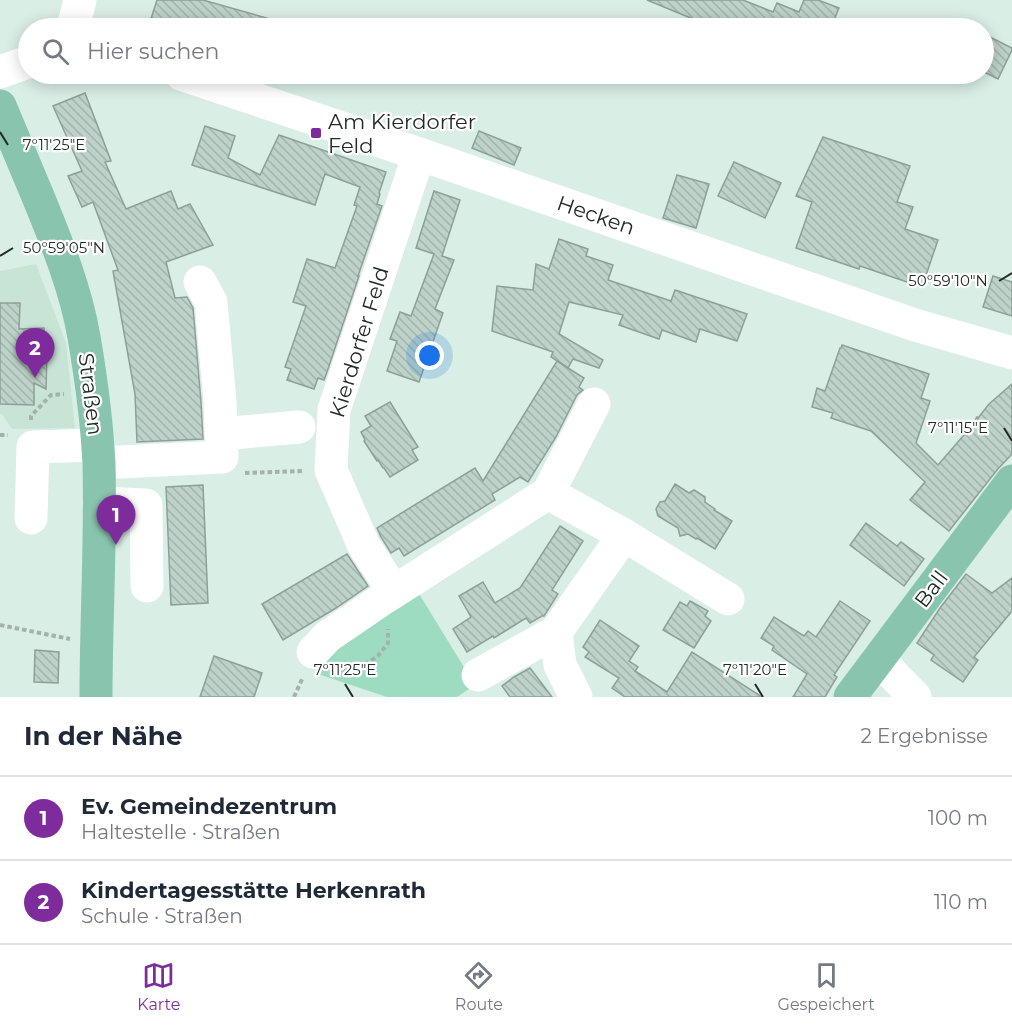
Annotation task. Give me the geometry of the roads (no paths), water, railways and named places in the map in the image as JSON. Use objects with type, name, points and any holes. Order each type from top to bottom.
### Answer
[{"type":"main road","name":"Straßen","points":[[0,106],[55,238],[75,296],[84,336],[98,454],[96,697]]},
{"type":"main road","name":"Ball","points":[[850,697],[1012,481]]},
{"type":"street","points":[[76,18],[80,0]]},
{"type":"street","points":[[0,72],[18,66]]},
{"type":"street","name":"Hecken","points":[[211,84],[915,326],[1012,352]]},
{"type":"street","name":"Kierdorfer Feld","points":[[394,591],[364,546],[331,470],[334,410],[419,154]]},
{"type":"street","points":[[31,518],[33,447],[98,454],[222,457],[211,302],[200,282]]},
{"type":"street","points":[[313,652],[327,637],[394,591],[548,493],[594,404]]},
{"type":"street","points":[[221,434],[299,427]]},
{"type":"street","points":[[548,493],[624,535],[728,599]]},
{"type":"street","points":[[99,503],[146,505],[147,586]]},
{"type":"street","points":[[478,675],[556,632],[624,535]]},
{"type":"street","points":[[556,632],[561,665],[576,697]]},
{"type":"street","points":[[878,658],[915,697]]},
{"type":"place","name":"Am Kierdorfer Feld","points":[[316,133]]},
{"type":"place","name":"Kindertagesstätte Herkenrath","points":[[35,378]]},
{"type":"place","name":"Ev. Gemeindezentrum","points":[[116,545]]}]
